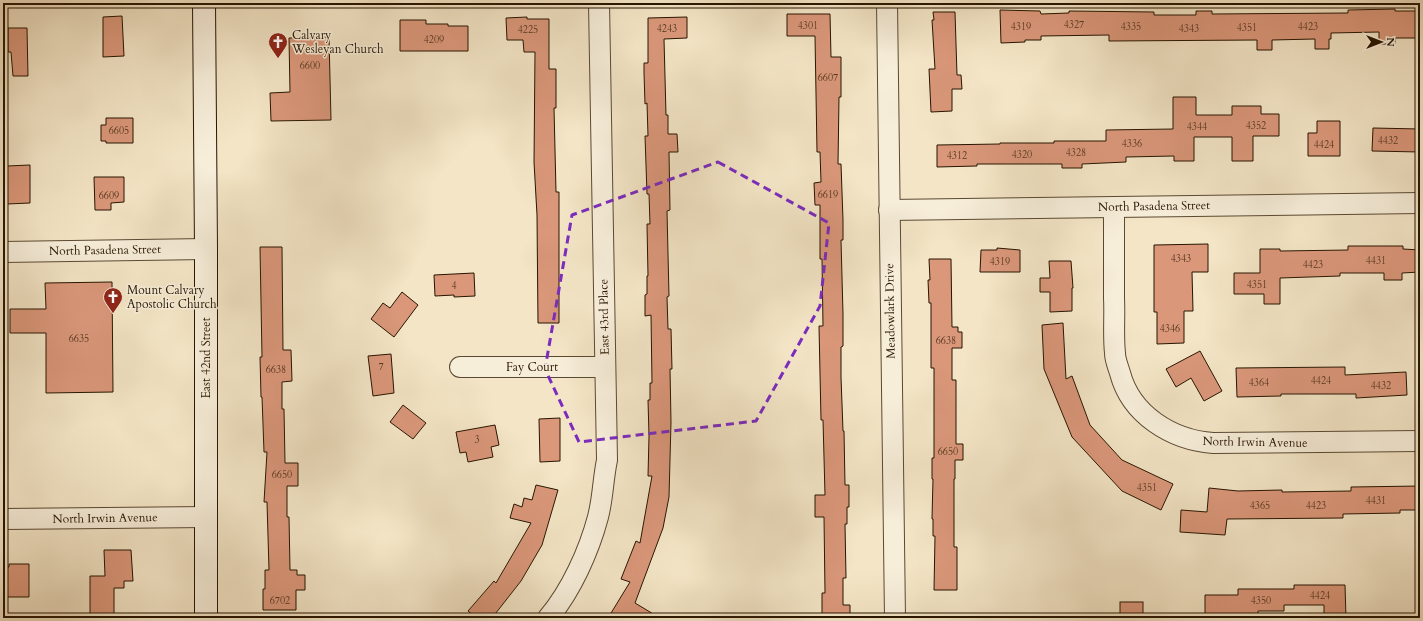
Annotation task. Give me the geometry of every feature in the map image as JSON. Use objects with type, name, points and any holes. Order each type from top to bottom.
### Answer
[{"type":"street","name":"East 42nd Street","points":[[204,3],[206,618]]},
{"type":"street","name":"East 43rd Place","points":[[548,618],[561,600],[584,556],[598,517],[607,460],[599,3]]},
{"type":"street","name":"Meadowlark Drive","points":[[887,3],[895,618]]},
{"type":"street","name":"North Pasadena Street","points":[[889,210],[1420,203]]},
{"type":"street","name":"North Irwin Avenue","points":[[1114,207],[1114,352],[1126,391],[1143,414],[1157,424],[1180,436],[1197,441],[1213,443],[1420,442]]},
{"type":"street","name":"North Pasadena Street","points":[[3,252],[206,249]]},
{"type":"street","name":"Fay Court","points":[[460,367],[605,367]]},
{"type":"street","name":"North Irwin Avenue","points":[[3,519],[206,517]]},
{"type":"highlighted area","points":[[718,162],[829,223],[820,306],[756,421],[579,442],[545,369],[572,215]]},
{"type":"building","points":[[1395,9],[1395,11],[1420,11],[1420,38],[1395,38],[1395,44],[1379,44],[1379,32],[1331,33],[1331,39],[1329,39],[1329,49],[1315,49],[1315,39],[1272,40],[1272,50],[1257,50],[1257,40],[1109,41],[1109,35],[1041,36],[1041,40],[1001,43],[1000,10],[1040,11],[1041,14],[1069,13],[1069,11],[1154,12],[1154,15],[1196,15],[1196,11],[1212,11],[1212,14],[1348,13],[1348,10]]},
{"type":"building","points":[[933,12],[955,12],[957,75],[961,75],[962,89],[952,89],[952,111],[931,112],[929,69],[935,69],[932,20],[934,20]]},
{"type":"building","points":[[787,14],[830,14],[831,57],[841,57],[838,164],[841,164],[843,220],[843,240],[841,240],[843,346],[841,347],[841,377],[845,485],[849,485],[849,507],[847,507],[847,524],[845,524],[846,578],[843,578],[843,605],[850,605],[850,618],[822,618],[822,593],[825,593],[824,517],[815,517],[815,495],[825,495],[823,420],[821,420],[819,326],[823,326],[822,259],[820,259],[820,205],[815,205],[814,183],[821,182],[820,152],[817,152],[815,36],[787,36]]},
{"type":"building","points":[[122,16],[124,56],[103,57],[103,17]]},
{"type":"building","points":[[527,17],[527,19],[549,19],[549,69],[556,69],[556,108],[554,108],[556,192],[559,192],[559,323],[538,323],[537,215],[534,162],[535,52],[524,52],[523,40],[507,40],[506,18]]},
{"type":"building","points":[[687,17],[687,38],[664,39],[668,134],[677,134],[678,152],[669,152],[670,210],[667,211],[669,296],[667,297],[668,329],[671,329],[672,369],[670,369],[671,422],[669,497],[663,528],[635,603],[660,618],[608,618],[630,582],[621,579],[636,541],[640,543],[652,476],[648,476],[648,400],[650,400],[650,383],[652,383],[651,315],[645,316],[645,295],[647,294],[648,276],[647,224],[650,224],[649,194],[647,194],[645,136],[648,136],[647,103],[645,104],[644,73],[644,63],[648,63],[648,18]]},
{"type":"building","points":[[400,20],[426,20],[426,24],[468,26],[468,51],[400,51]]},
{"type":"building","points":[[8,28],[27,28],[28,76],[13,76],[11,52],[8,52]]},
{"type":"building","points":[[329,37],[331,120],[271,121],[270,93],[290,92],[289,38]]},
{"type":"building","points":[[1173,97],[1196,97],[1196,115],[1232,115],[1232,106],[1261,106],[1261,114],[1279,114],[1279,136],[1253,136],[1253,161],[1232,161],[1232,137],[1194,137],[1194,161],[1174,161],[1174,156],[1126,157],[1126,162],[1082,164],[1082,168],[1062,168],[1062,164],[977,164],[977,166],[937,167],[937,145],[1054,143],[1054,141],[1106,141],[1106,130],[1173,129]]},
{"type":"building","points":[[106,118],[133,118],[133,143],[106,143],[106,141],[101,141],[101,125],[106,125]]},
{"type":"building","points":[[1317,121],[1340,121],[1340,156],[1308,156],[1308,133],[1317,133]]},
{"type":"building","points":[[1373,128],[1420,129],[1420,152],[1372,151]]},
{"type":"building","points":[[30,165],[30,203],[7,204],[7,193],[3,193],[3,174],[7,174],[7,166]]},
{"type":"building","points":[[94,177],[124,177],[124,202],[111,203],[111,210],[95,210]]},
{"type":"building","points":[[1208,244],[1208,272],[1192,272],[1193,311],[1184,311],[1184,343],[1157,344],[1157,312],[1154,312],[1154,245]]},
{"type":"building","points":[[1348,246],[1403,246],[1403,249],[1420,250],[1420,272],[1402,273],[1402,280],[1384,280],[1384,273],[1340,273],[1340,276],[1280,278],[1280,304],[1264,304],[1264,294],[1234,294],[1234,273],[1260,273],[1260,249],[1280,249],[1280,251],[1348,250]]},
{"type":"building","points":[[260,247],[282,247],[283,350],[291,350],[292,381],[282,382],[285,463],[298,463],[298,486],[287,486],[290,570],[297,570],[297,575],[305,575],[305,590],[296,590],[296,610],[263,610],[265,570],[269,570],[267,502],[264,502],[267,452],[264,452],[261,397],[260,357],[262,357]]},
{"type":"building","points":[[997,248],[1020,250],[1020,272],[980,272],[981,250],[997,250]]},
{"type":"building","points":[[929,259],[951,259],[952,327],[958,327],[958,332],[962,332],[962,348],[952,348],[952,380],[956,380],[956,444],[963,444],[963,460],[955,460],[954,479],[954,547],[957,547],[957,590],[934,590],[935,536],[933,536],[932,519],[932,458],[934,458],[934,368],[931,368],[931,303],[929,303],[928,280],[930,280]]},
{"type":"building","points":[[1049,261],[1071,261],[1073,288],[1072,311],[1050,312],[1050,292],[1040,292],[1040,278],[1050,278]]},
{"type":"building","points":[[474,273],[475,296],[435,296],[434,275]]},
{"type":"building","points":[[112,282],[113,392],[46,393],[46,333],[10,333],[10,309],[46,309],[45,283]]},
{"type":"building","points":[[402,292],[418,305],[394,337],[371,319],[383,303],[390,308]]},
{"type":"building","points":[[1063,323],[1066,379],[1072,376],[1090,425],[1122,460],[1173,484],[1161,510],[1122,491],[1072,437],[1044,369],[1042,325]]},
{"type":"building","points":[[1200,351],[1222,391],[1204,401],[1191,378],[1176,387],[1166,369]]},
{"type":"building","points":[[391,354],[394,393],[373,396],[368,356]]},
{"type":"building","points":[[1345,367],[1345,375],[1406,372],[1407,395],[1356,398],[1356,394],[1281,394],[1281,396],[1237,397],[1236,368]]},
{"type":"building","points":[[403,405],[426,423],[413,439],[390,422]]},
{"type":"building","points":[[560,418],[560,461],[540,462],[539,419]]},
{"type":"building","points":[[495,425],[499,445],[491,447],[493,457],[468,462],[466,452],[460,453],[456,432]]},
{"type":"building","points":[[536,485],[558,490],[542,545],[521,581],[492,618],[476,618],[468,611],[494,581],[496,583],[531,523],[510,518],[514,504],[522,507],[524,498],[532,500]]},
{"type":"building","points":[[1420,486],[1420,510],[1400,510],[1400,513],[1343,514],[1343,518],[1227,519],[1225,535],[1180,532],[1181,510],[1207,512],[1209,488],[1238,491],[1282,490],[1282,492],[1351,491],[1351,487]]},
{"type":"building","points":[[104,550],[131,550],[133,581],[124,581],[124,588],[114,588],[114,618],[90,618],[90,576],[105,576]]},
{"type":"building","points":[[9,564],[29,564],[29,597],[5,597],[5,567],[9,567]]},
{"type":"building","points":[[1294,585],[1345,585],[1346,618],[1324,618],[1324,605],[1284,605],[1284,611],[1258,611],[1258,618],[1205,618],[1205,595],[1238,595],[1238,589],[1294,589]]},
{"type":"building","points":[[1120,602],[1143,602],[1143,618],[1120,618]]},
{"type":"place","name":"Calvary Wesleyan Church","points":[[278,59]]},
{"type":"place","name":"Mount Calvary Apostolic Church","points":[[113,314]]}]
